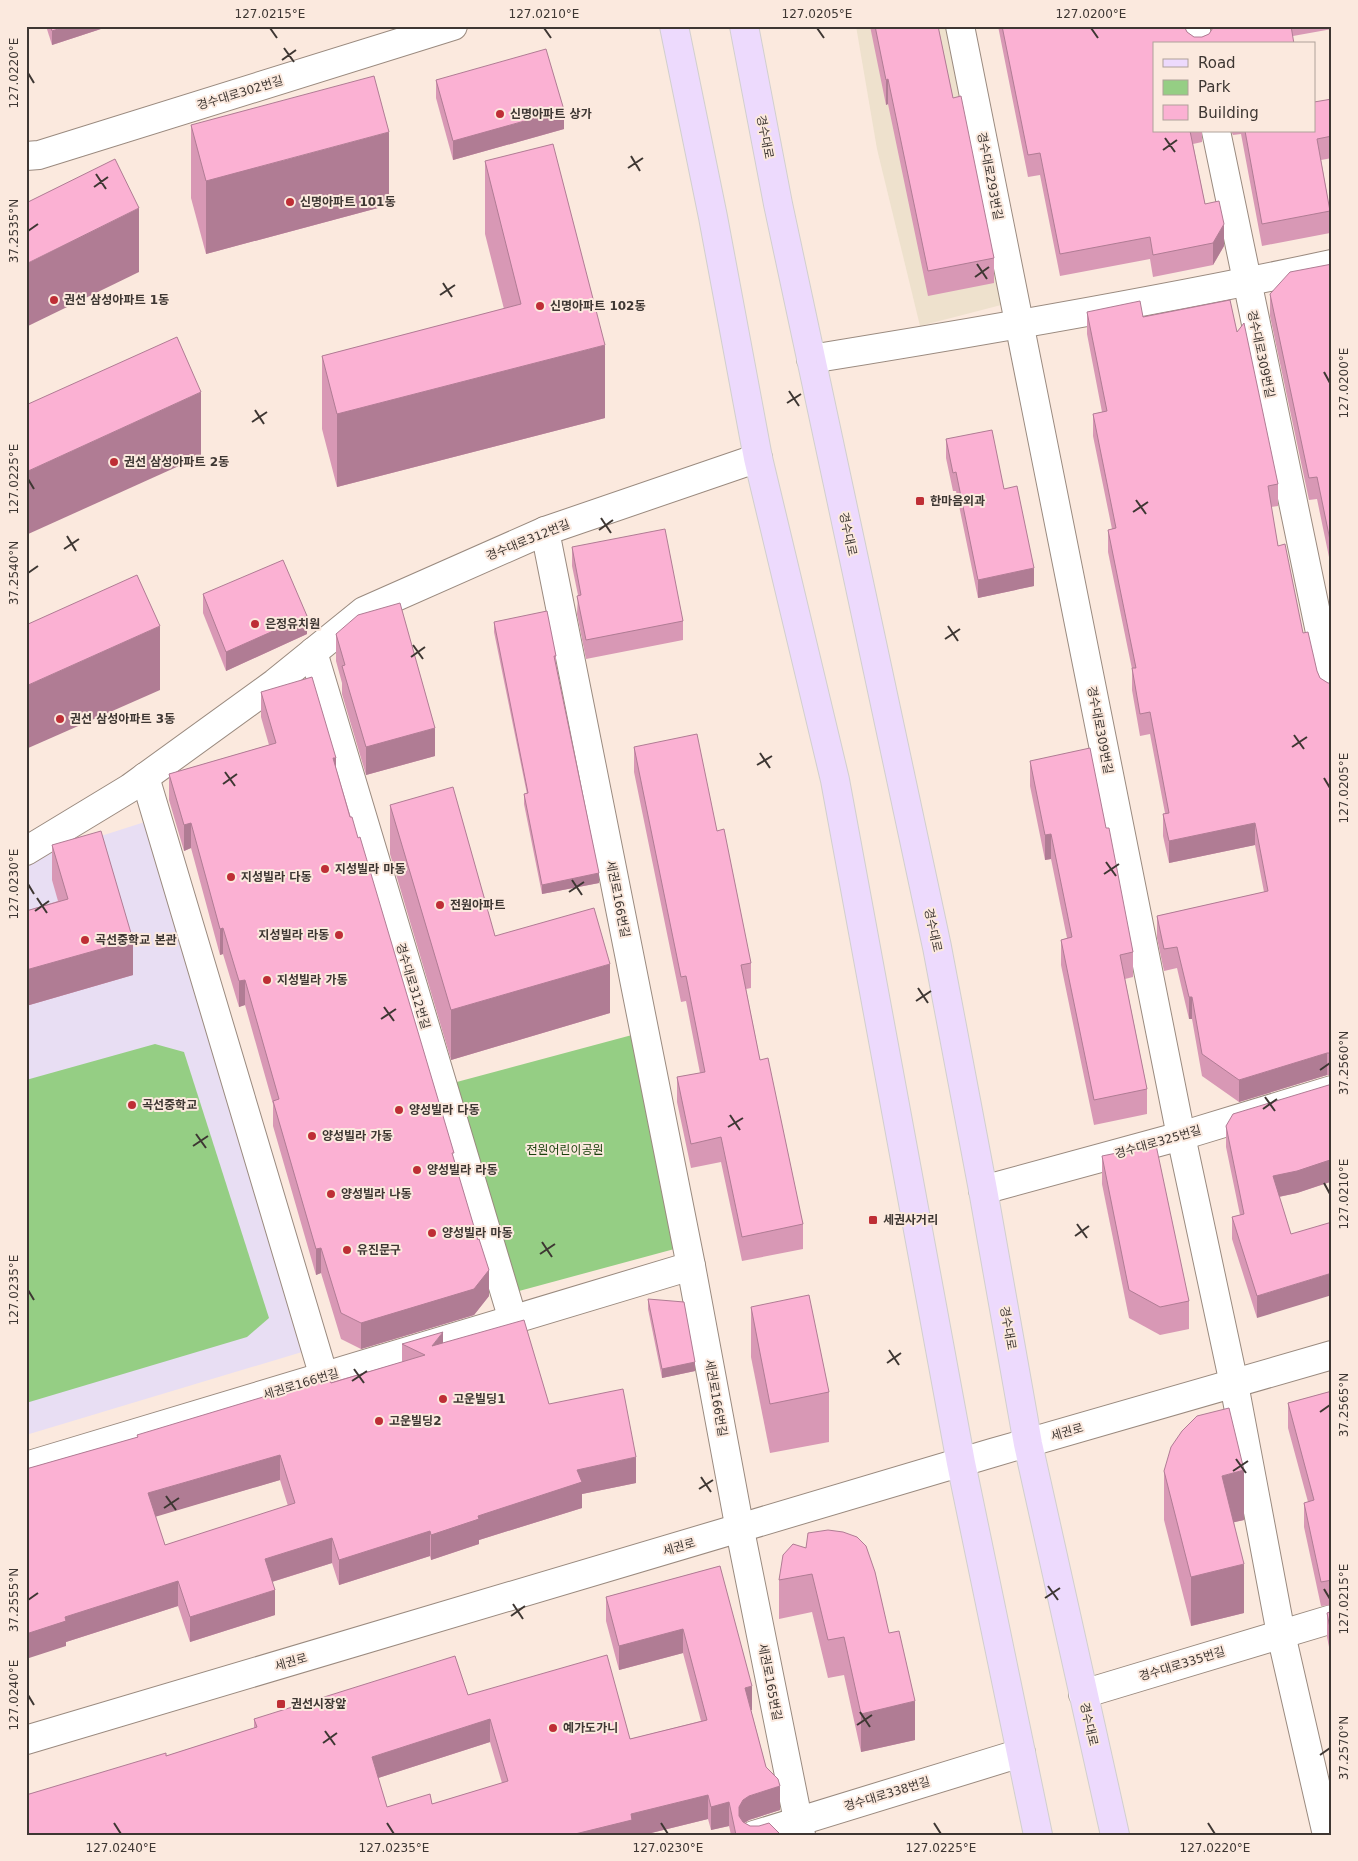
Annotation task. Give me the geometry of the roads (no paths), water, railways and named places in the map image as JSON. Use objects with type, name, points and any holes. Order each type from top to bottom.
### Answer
[{"type":"main road","points":[[674,26],[758,458],[835,780],[960,1463],[1038,1835]]},
{"type":"main road","name":"경수대로","points":[[744,26],[778,204],[937,947],[1028,1444],[1082,1694],[1115,1835]]},
{"type":"street","name":"경수대로302번길","points":[[26,156],[39,155],[453,26]]},
{"type":"street","name":"경수대로293번길","points":[[960,26],[1020,325]]},
{"type":"street","points":[[1195,26],[1199,42]]},
{"type":"street","points":[[1216,132],[1246,282]]},
{"type":"street","points":[[811,359],[1020,325],[1332,264]]},
{"type":"street","name":"경수대로309번길","points":[[1246,282],[1332,690]]},
{"type":"street","name":"경수대로309번길","points":[[1020,325],[1181,1136],[1234,1384],[1282,1634]]},
{"type":"street","name":"경수대로312번길","points":[[26,851],[145,777],[274,683],[364,611],[544,531],[758,458]]},
{"type":"street","name":"세권로166번길","points":[[544,531],[691,1266],[740,1530]]},
{"type":"street","name":"경수대로312번길","points":[[313,652],[513,1320]]},
{"type":"street","points":[[145,777],[324,1377]]},
{"type":"street","name":"경수대로325번길","points":[[983,1190],[1181,1136],[1332,1090]]},
{"type":"street","name":"세권로166번길","points":[[26,1466],[691,1266]]},
{"type":"street","name":"세권로","points":[[26,1740],[740,1530],[960,1463],[1332,1355]]},
{"type":"street","name":"세권로165번길","points":[[740,1530],[800,1828]]},
{"type":"street","name":"경수대로335번길","points":[[1082,1694],[1332,1619]]},
{"type":"street","points":[[1282,1634],[1327,1835]]},
{"type":"street","name":"경수대로338번길","points":[[754,1835],[800,1828],[1021,1753]]},
{"type":"place","name":"신명아파트 상가","points":[[500,114]]},
{"type":"place","name":"신명아파트 101동","points":[[290,202]]},
{"type":"place","name":"권선 삼성아파트 1동","points":[[54,300]]},
{"type":"place","name":"신명아파트 102동","points":[[540,306]]},
{"type":"place","name":"권선 삼성아파트 2동","points":[[114,462]]},
{"type":"place","name":"한마음외과","points":[[920,501]]},
{"type":"place","name":"은정유치원","points":[[255,624]]},
{"type":"place","name":"권선 삼성아파트 3동","points":[[60,719]]},
{"type":"place","name":"지성빌라 마동","points":[[325,869]]},
{"type":"place","name":"지성빌라 다동","points":[[231,877]]},
{"type":"place","name":"전원아파트","points":[[440,905]]},
{"type":"place","name":"지성빌라 라동","points":[[339,935]]},
{"type":"place","name":"곡선중학교 본관","points":[[85,940]]},
{"type":"place","name":"지성빌라 가동","points":[[267,980]]},
{"type":"place","name":"곡선중학교","points":[[132,1105]]},
{"type":"place","name":"양성빌라 다동","points":[[399,1110]]},
{"type":"place","name":"양성빌라 가동","points":[[312,1136]]},
{"type":"place","name":"양성빌라 라동","points":[[417,1170]]},
{"type":"place","name":"양성빌라 나동","points":[[331,1194]]},
{"type":"place","name":"세권사거리","points":[[873,1220]]},
{"type":"place","name":"양성빌라 마동","points":[[432,1233]]},
{"type":"place","name":"유진문구","points":[[347,1250]]},
{"type":"place","name":"고운빌딩1","points":[[443,1399]]},
{"type":"place","name":"고운빌딩2","points":[[379,1421]]},
{"type":"place","name":"권선시장앞","points":[[281,1704]]},
{"type":"place","name":"예가도가니","points":[[553,1728]]},
{"type":"park label","name":"전원어린이공원","points":[[565,1150]]}]
